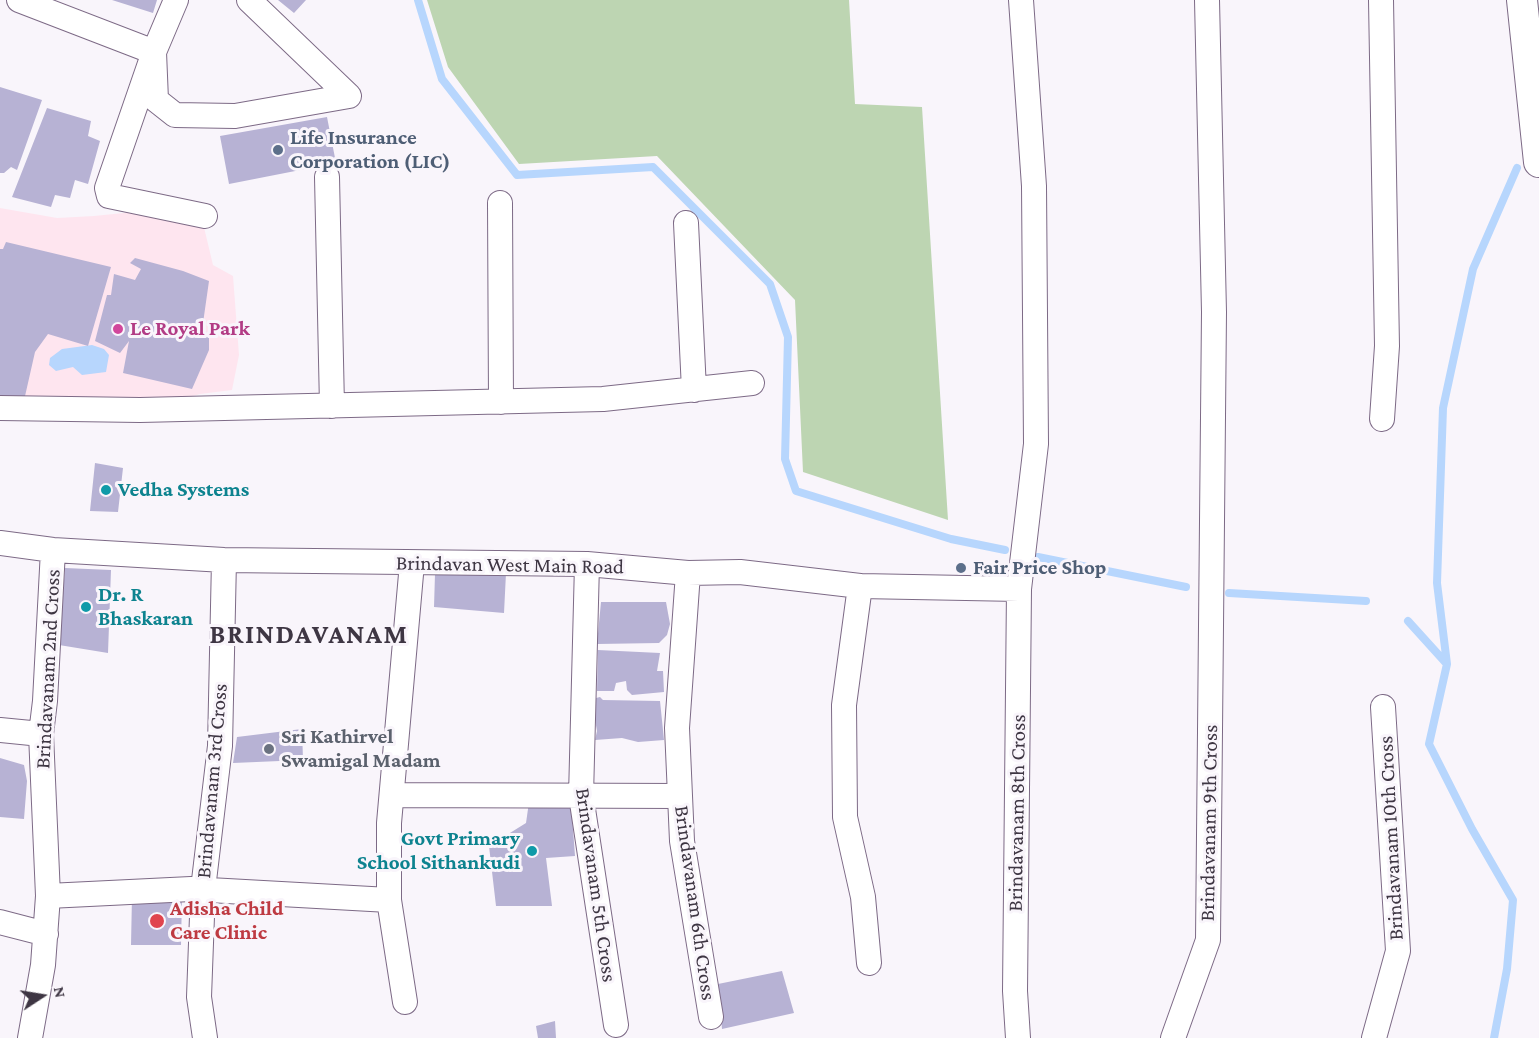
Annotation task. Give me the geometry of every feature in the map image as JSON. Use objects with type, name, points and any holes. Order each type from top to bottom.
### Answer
[{"type":"street","points":[[19,0],[154,52]]},
{"type":"street","points":[[176,0],[154,52],[108,188],[109,196],[205,216]]},
{"type":"street","points":[[154,52],[156,100],[175,115],[235,116],[349,96],[249,0]]},
{"type":"street","name":"Brindavanam 8th Cross","points":[[1018,1038],[1015,979],[1019,589],[1036,444],[1034,186],[1021,0]]},
{"type":"street","name":"Brindavanam 9th Cross","points":[[1173,1038],[1208,940],[1214,312],[1207,0]]},
{"type":"street","points":[[1381,0],[1387,346],[1382,419]]},
{"type":"street","points":[[1521,0],[1539,162]]},
{"type":"street","points":[[327,177],[332,406]]},
{"type":"street","points":[[500,202],[501,402]]},
{"type":"street","points":[[686,223],[694,390]]},
{"type":"street","points":[[0,408],[140,410],[603,399],[752,383]]},
{"type":"street","name":"Brindavan West Main Road","points":[[0,543],[53,550],[224,560],[587,564],[688,573],[740,572],[860,586],[1019,589]]},
{"type":"street","name":"Brindavanam 2nd Cross","points":[[30,1038],[43,965],[48,896],[41,734],[53,550]]},
{"type":"street","name":"Brindavanam 3rd Cross","points":[[206,1038],[199,997],[203,889],[220,747],[224,560]]},
{"type":"street","points":[[405,1002],[388,900],[389,823],[412,563]]},
{"type":"street","name":"Brindavanam 5th Cross","points":[[587,564],[581,796],[616,1025]]},
{"type":"street","name":"Brindavanam 6th Cross","points":[[688,573],[676,728],[682,841],[711,1017]]},
{"type":"street","points":[[860,586],[844,705],[845,817],[862,897],[869,963]]},
{"type":"street","name":"Brindavanam 10th Cross","points":[[1374,1038],[1398,951],[1383,707]]},
{"type":"street","points":[[0,730],[41,734]]},
{"type":"street","points":[[392,795],[680,796]]},
{"type":"street","points":[[48,896],[203,889],[388,900]]},
{"type":"street","points":[[0,922],[45,934]]},
{"type":"shaded area","name":"Le Royal Park","points":[[0,208],[57,218],[163,209],[202,219],[213,265],[233,276],[239,355],[232,390],[200,394],[172,402],[0,403]]},
{"type":"green space","points":[[427,0],[849,0],[855,104],[922,107],[948,520],[803,472],[795,300],[657,156],[519,164],[448,67]]},
{"type":"water","points":[[92,345],[104,349],[109,355],[106,372],[82,375],[73,367],[56,371],[49,365],[50,358],[62,349]]},
{"type":"building","points":[[112,0],[157,0],[153,13]]},
{"type":"building","points":[[278,0],[306,0],[294,13]]},
{"type":"building","points":[[0,87],[42,100],[17,170],[11,167],[4,173],[0,173]]},
{"type":"building","points":[[47,108],[91,121],[88,136],[100,141],[88,184],[75,180],[70,198],[55,195],[51,207],[12,197]]},
{"type":"building","name":"Life Insurance Corporation (LIC)","points":[[327,117],[336,163],[229,184],[220,136]]},
{"type":"building","points":[[6,242],[111,267],[88,346],[48,334],[35,352],[23,405],[0,401],[0,249],[3,249]]},
{"type":"building","points":[[135,258],[183,271],[209,281],[202,330],[209,333],[209,350],[192,389],[123,373],[129,341],[120,353],[95,341],[107,295],[111,295],[114,274],[135,280],[141,269],[130,263]]},
{"type":"building","name":"Vedha Systems","points":[[95,463],[123,468],[118,512],[90,511]]},
{"type":"building","name":"Dr. R Bhaskaran","points":[[65,568],[111,570],[108,653],[59,645]]},
{"type":"building","points":[[506,573],[504,613],[434,607],[435,574]]},
{"type":"building","points":[[601,602],[666,602],[670,624],[667,635],[659,643],[597,644]]},
{"type":"building","points":[[598,650],[660,653],[657,671],[663,671],[664,692],[632,695],[627,690],[626,681],[616,683],[614,691],[597,691]]},
{"type":"building","points":[[600,697],[603,700],[660,701],[664,740],[638,742],[622,738],[595,740],[597,731],[594,714],[596,698]]},
{"type":"building","name":"Sri Kathirvel Swamigal Madam","points":[[302,729],[303,760],[233,763],[237,737]]},
{"type":"building","points":[[0,758],[24,765],[27,781],[24,819],[0,817]]},
{"type":"building","name":"Govt Primary School Sithankudi","points":[[529,802],[571,802],[575,856],[546,858],[552,906],[496,906],[489,846],[526,823]]},
{"type":"building","name":"Adisha Child Care Clinic","points":[[132,896],[182,896],[181,945],[131,945]]},
{"type":"building","points":[[782,971],[794,1013],[722,1029],[718,984]]},
{"type":"building","points":[[555,1021],[556,1038],[538,1038],[536,1026]]},
{"type":"waterway","points":[[418,0],[442,79],[517,175],[653,167],[770,284],[788,337],[785,459],[796,491],[951,539],[1005,550]]},
{"type":"waterway","points":[[1494,1038],[1507,969],[1513,900],[1472,829],[1429,744],[1447,664],[1437,583],[1443,408],[1473,269],[1517,168]]},
{"type":"waterway","points":[[1038,557],[1186,587]]},
{"type":"waterway","points":[[1229,593],[1366,601]]},
{"type":"waterway","points":[[1408,621],[1446,663]]},
{"type":"place","name":"Life Insurance Corporation (LIC)","points":[[278,150]]},
{"type":"place","name":"Le Royal Park","points":[[118,329]]},
{"type":"place","name":"Vedha Systems","points":[[106,490]]},
{"type":"place","name":"Fair Price Shop","points":[[961,568]]},
{"type":"place","name":"Dr. R Bhaskaran","points":[[86,607]]},
{"type":"place","name":"Sri Kathirvel Swamigal Madam","points":[[269,749]]},
{"type":"place","name":"Govt Primary School Sithankudi","points":[[532,851]]},
{"type":"place","name":"Adisha Child Care Clinic","points":[[157,921]]},
{"type":"district","name":"BRINDAVANAM","points":[[309,635]]}]
